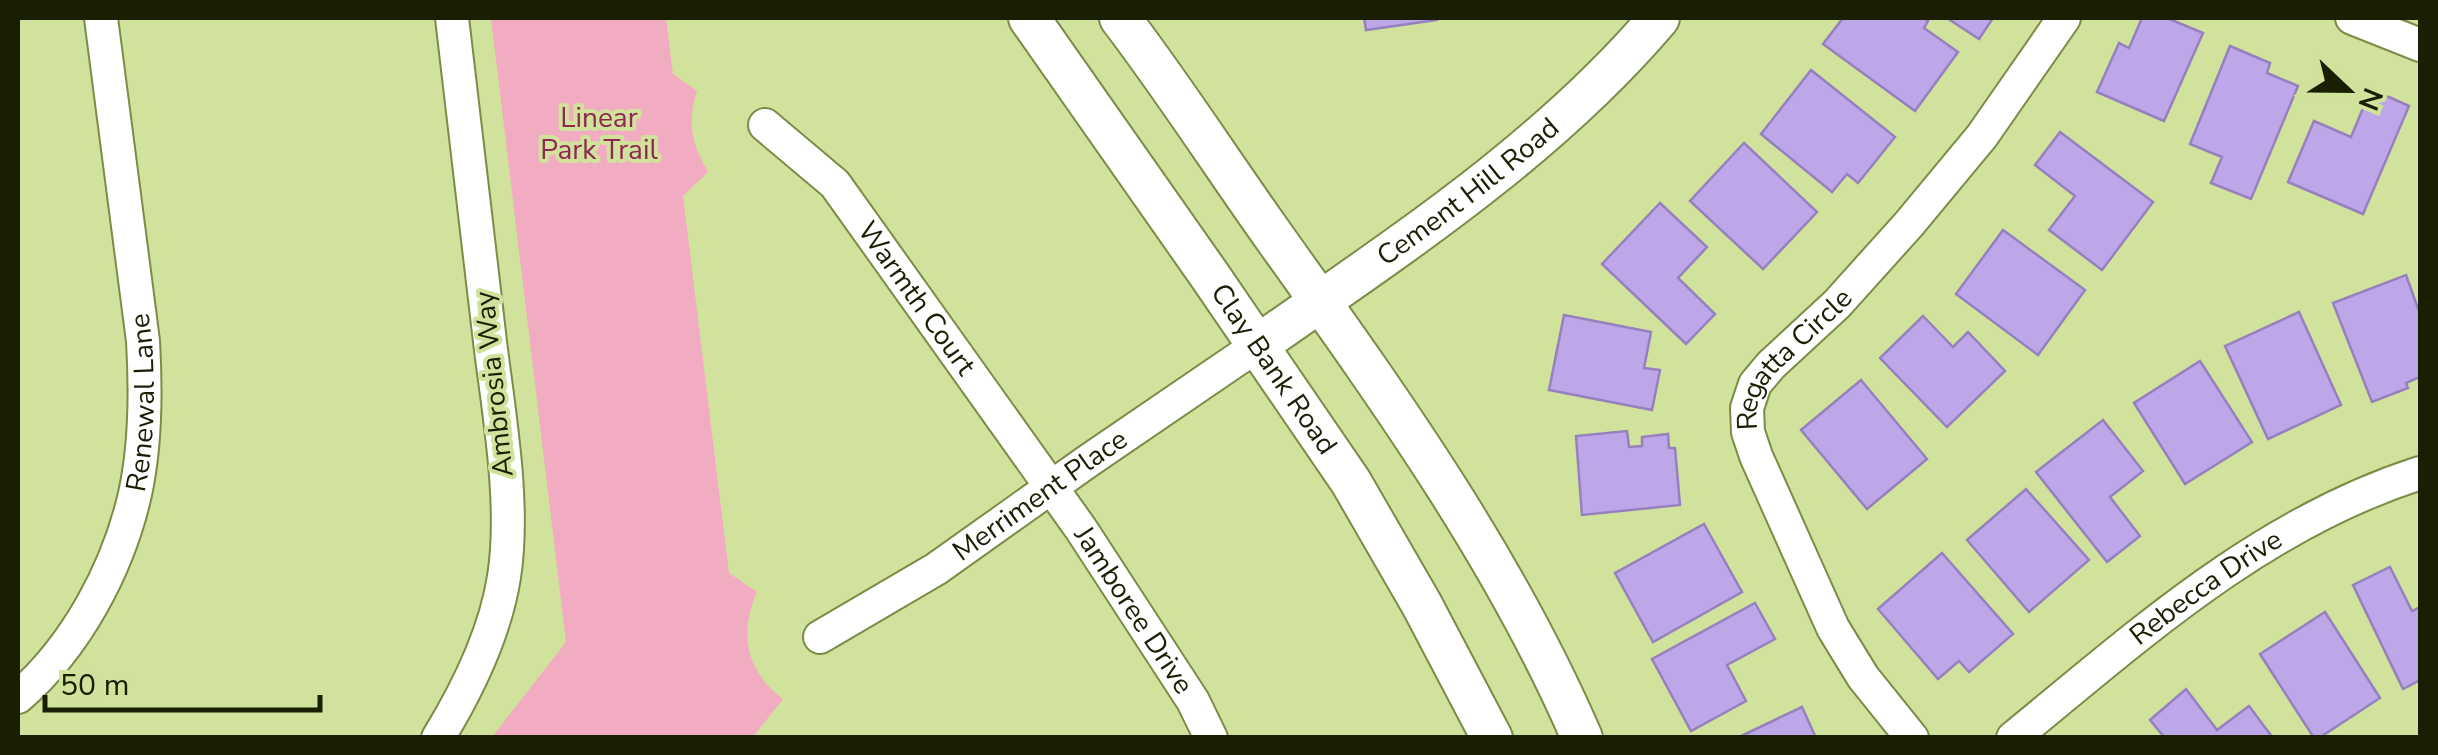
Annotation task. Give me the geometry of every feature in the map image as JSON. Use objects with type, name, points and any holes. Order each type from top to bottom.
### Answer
[{"type":"street","name":"Renewal Lane","points":[[18,698],[50,665],[81,623],[104,581],[134,495],[142,448],[146,390],[143,341],[101,18]]},
{"type":"street","name":"Ambrosia Way","points":[[438,738],[469,681],[493,623],[507,540],[496,392],[452,18]]},
{"type":"street","name":"Clay Bank Road","points":[[1028,18],[1352,482],[1492,738]]},
{"type":"street","points":[[1120,18],[1321,301],[1432,467],[1495,566],[1582,738]]},
{"type":"street","name":"Cement Hill Road","points":[[1258,345],[1454,207],[1533,143],[1660,18]]},
{"type":"street","name":"Regatta Circle","points":[[1912,738],[1863,677],[1833,628],[1756,456],[1748,432],[1747,408],[1755,384],[1771,365],[1836,304],[1982,136],[2064,18]]},
{"type":"street","points":[[2352,18],[2420,46]]},
{"type":"street","name":"Warmth Court","points":[[765,125],[835,184],[1051,487]]},
{"type":"street","name":"Merriment Place","points":[[820,637],[936,570],[1258,345]]},
{"type":"street","name":"Rebecca Drive","points":[[2013,738],[2177,604],[2259,547],[2339,506],[2420,474]]},
{"type":"street","name":"Jamboree Drive","points":[[1051,487],[1193,701],[1212,738]]},
{"type":"green space","name":"Linear Park Trail","points":[[491,18],[666,18],[673,74],[697,91],[692,133],[708,172],[683,196],[729,573],[757,592],[748,622],[749,650],[760,676],[783,699],[753,737],[492,737],[566,642]]},
{"type":"building","points":[[1364,18],[1437,18],[1437,20],[1366,30]]},
{"type":"building","points":[[1843,18],[1923,18],[1928,21],[1924,28],[1958,52],[1915,111],[1823,44]]},
{"type":"building","points":[[1947,18],[1993,18],[1979,39]]},
{"type":"building","points":[[2142,18],[2167,18],[2203,33],[2164,121],[2097,92],[2119,43],[2129,48]]},
{"type":"building","points":[[2230,46],[2270,63],[2267,73],[2298,86],[2251,199],[2211,183],[2222,157],[2190,144]]},
{"type":"building","points":[[1811,70],[1895,137],[1858,183],[1847,174],[1832,192],[1761,134]]},
{"type":"building","points":[[2371,89],[2409,106],[2363,214],[2288,182],[2314,121],[2351,137]]},
{"type":"building","points":[[2060,132],[2153,202],[2102,270],[2049,230],[2075,196],[2035,165]]},
{"type":"building","points":[[1744,143],[1817,212],[1763,269],[1690,201]]},
{"type":"building","points":[[1660,203],[1707,247],[1678,278],[1715,314],[1686,344],[1602,264]]},
{"type":"building","points":[[2003,230],[2085,290],[2038,355],[1956,294]]},
{"type":"building","points":[[2406,275],[2420,314],[2420,377],[2406,383],[2408,388],[2372,402],[2333,303]]},
{"type":"building","points":[[2299,312],[2341,405],[2268,439],[2225,346]]},
{"type":"building","points":[[1564,315],[1651,332],[1644,368],[1660,370],[1652,410],[1549,390]]},
{"type":"building","points":[[1923,316],[1953,347],[1968,332],[2005,371],[1947,427],[1880,358]]},
{"type":"building","points":[[2200,361],[2252,442],[2185,484],[2134,403]]},
{"type":"building","points":[[1861,380],[1927,459],[1867,509],[1801,430]]},
{"type":"building","points":[[2103,420],[2143,471],[2110,497],[2140,536],[2107,562],[2036,472]]},
{"type":"building","points":[[1627,431],[1629,447],[1642,446],[1642,437],[1668,434],[1669,448],[1675,448],[1680,505],[1582,515],[1576,436]]},
{"type":"building","points":[[2026,489],[2089,560],[2029,612],[1967,540]]},
{"type":"building","points":[[1704,524],[1742,592],[1653,642],[1615,573]]},
{"type":"building","points":[[1942,553],[2013,634],[1969,672],[1959,661],[1938,679],[1878,609]]},
{"type":"building","points":[[2390,567],[2412,611],[2420,607],[2420,680],[2403,689],[2353,585]]},
{"type":"building","points":[[1755,603],[1775,639],[1727,665],[1746,701],[1691,731],[1652,659]]},
{"type":"building","points":[[2325,612],[2380,698],[2314,738],[2260,654]]},
{"type":"building","points":[[2186,689],[2217,730],[2249,706],[2273,738],[2165,738],[2150,720]]},
{"type":"building","points":[[1802,707],[1816,738],[1737,738]]}]
